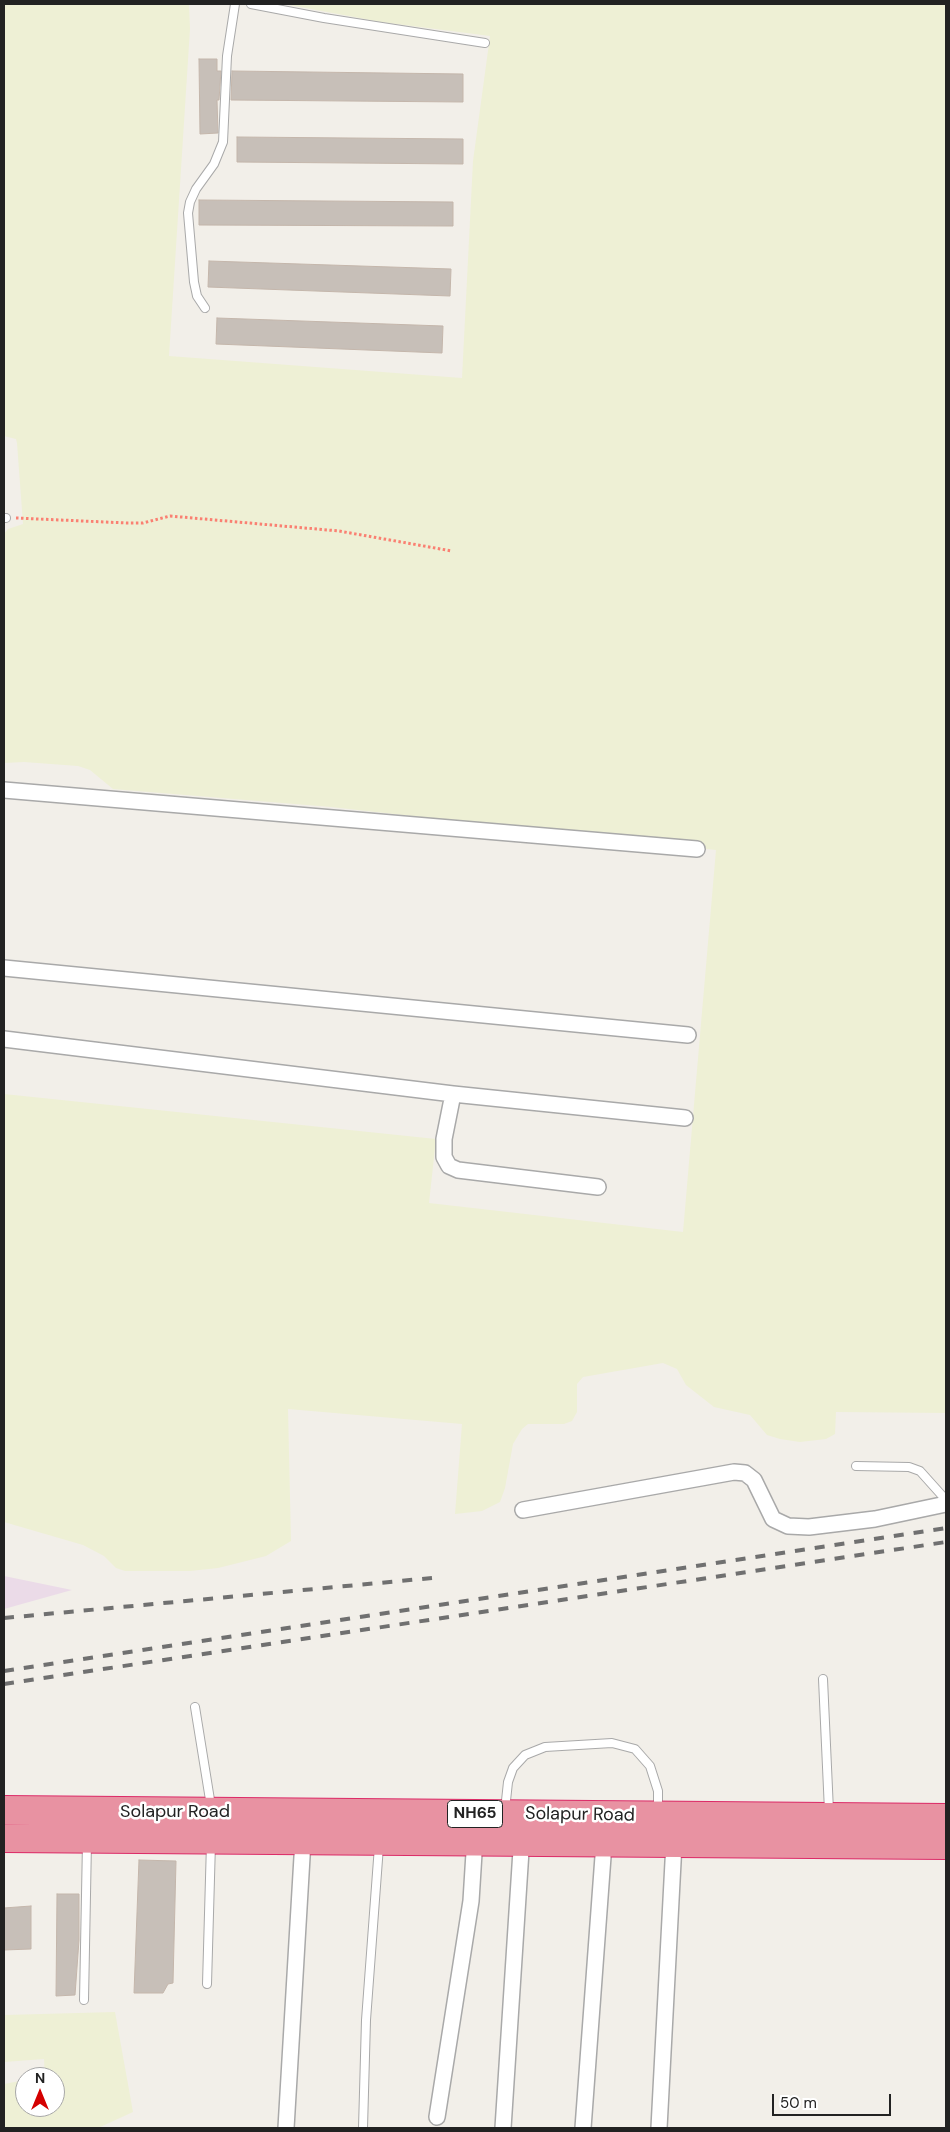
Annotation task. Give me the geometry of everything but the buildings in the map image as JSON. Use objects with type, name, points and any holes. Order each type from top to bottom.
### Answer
[{"type":"highway","name":"Solapur Road","points":[[4,1810],[946,1818]]},
{"type":"highway","name":"Solapur Road","points":[[4,1838],[946,1845]]},
{"type":"street","points":[[4,790],[697,850]]},
{"type":"street","points":[[4,968],[688,1034]]},
{"type":"street","points":[[4,1039],[453,1094],[685,1118]]},
{"type":"street","points":[[453,1094],[444,1139],[444,1157],[449,1166],[458,1170],[598,1187]]},
{"type":"street","points":[[523,1510],[734,1472],[745,1473],[754,1480],[773,1519],[788,1526],[809,1527],[875,1519],[946,1504]]},
{"type":"street","points":[[437,2118],[471,1901],[475,1842],[474,1814]]},
{"type":"street","points":[[503,2128],[521,1842],[514,1815]]},
{"type":"street","points":[[286,2128],[303,1840]]},
{"type":"street","points":[[583,2128],[604,1842]]},
{"type":"street","points":[[659,2128],[674,1843]]},
{"type":"lane","points":[[205,308],[197,296],[194,282],[188,213],[193,196],[214,164],[223,142],[227,56],[235,4]]},
{"type":"lane","points":[[250,4],[324,18],[484,43]]},
{"type":"lane","points":[[856,1466],[909,1467],[920,1471],[946,1500]]},
{"type":"lane","points":[[823,1678],[830,1817]]},
{"type":"lane","points":[[195,1707],[212,1812]]},
{"type":"lane","points":[[514,1815],[508,1782],[513,1768],[525,1755],[545,1747],[612,1743],[635,1750],[650,1766],[658,1791],[658,1816]]},
{"type":"lane","points":[[84,2000],[87,1838]]},
{"type":"lane","points":[[207,1984],[211,1839]]},
{"type":"lane","points":[[363,2128],[366,2020],[379,1841]]},
{"type":"path","points":[[5,518],[127,523],[143,522],[170,516],[339,531],[452,551]]},
{"type":"shaded area","points":[[4,1576],[72,1590],[4,1609]]},
{"type":"green space","points":[[4,4],[189,4],[190,29],[169,356],[462,378],[473,161],[490,36],[381,22],[284,4],[946,4],[946,1413],[836,1412],[835,1434],[826,1439],[800,1442],[780,1439],[767,1435],[750,1415],[714,1407],[686,1385],[677,1369],[663,1363],[583,1377],[577,1384],[577,1412],[572,1421],[564,1424],[528,1424],[522,1429],[513,1444],[505,1488],[500,1502],[482,1511],[455,1514],[462,1424],[288,1409],[291,1541],[266,1556],[218,1568],[190,1571],[125,1571],[116,1568],[104,1556],[83,1545],[4,1522],[4,1094],[436,1139],[429,1203],[683,1232],[716,850],[331,807],[113,789],[90,770],[78,766],[24,762],[4,763],[4,534],[8,529],[23,524],[17,443],[16,439],[4,436]]},
{"type":"green space","points":[[115,2012],[133,2112],[98,2128],[4,2128],[4,2084],[15,2082],[15,2117],[65,2117],[65,2067],[44,2067],[44,2059],[4,2062],[4,2015]]},
{"type":"railway","points":[[4,1671],[946,1528]]},
{"type":"railway","points":[[4,1684],[946,1542]]},
{"type":"railway","points":[[4,1618],[432,1578]]}]
